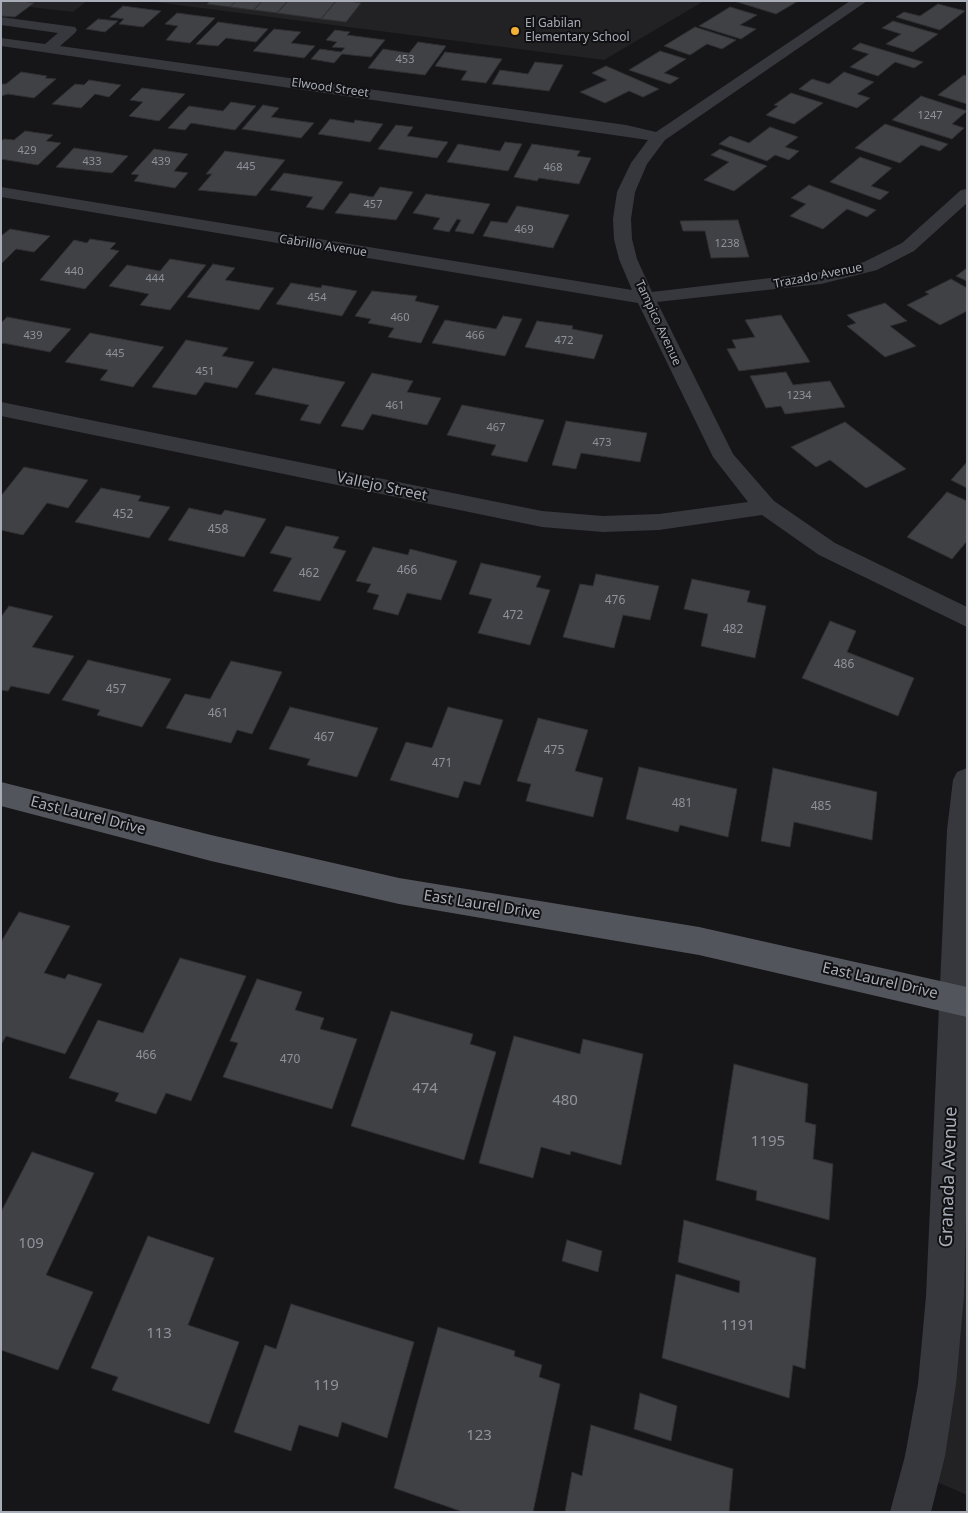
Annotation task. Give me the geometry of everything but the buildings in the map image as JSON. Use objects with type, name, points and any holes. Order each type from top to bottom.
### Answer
[{"type":"main road","name":"East Laurel Drive","points":[[1,794],[211,848],[400,891],[699,941],[960,1000]]},
{"type":"street","name":"Tampico Avenue","points":[[860,1],[659,137],[633,174],[626,192],[622,209],[623,239],[628,259],[645,298],[724,457],[766,507],[827,549],[967,618]]},
{"type":"street","points":[[1,21],[70,30],[48,48]]},
{"type":"street","name":"Elwood Street","points":[[1,42],[626,130],[659,137]]},
{"type":"street","name":"Cabrillo Avenue","points":[[1,192],[645,298]]},
{"type":"street","name":"Trazado Avenue","points":[[645,298],[803,280],[870,266],[908,248],[967,194]]},
{"type":"street","name":"Vallejo Street","points":[[1,410],[542,519],[603,524],[659,522],[766,507]]},
{"type":"street","name":"Granada Avenue","points":[[910,1512],[925,1456],[937,1384],[945,1296],[960,1000],[961,830],[967,780]]},
{"type":"shaded area","points":[[18,1],[87,1],[73,12],[30,7],[33,4]]},
{"type":"shaded area","name":"El Gabilan Elementary School","points":[[147,1],[704,1],[604,60]]},
{"type":"shaded area","points":[[967,1145],[967,1495],[930,1479]]},
{"type":"place","name":"El Gabilan Elementary School","points":[[515,31]]}]
